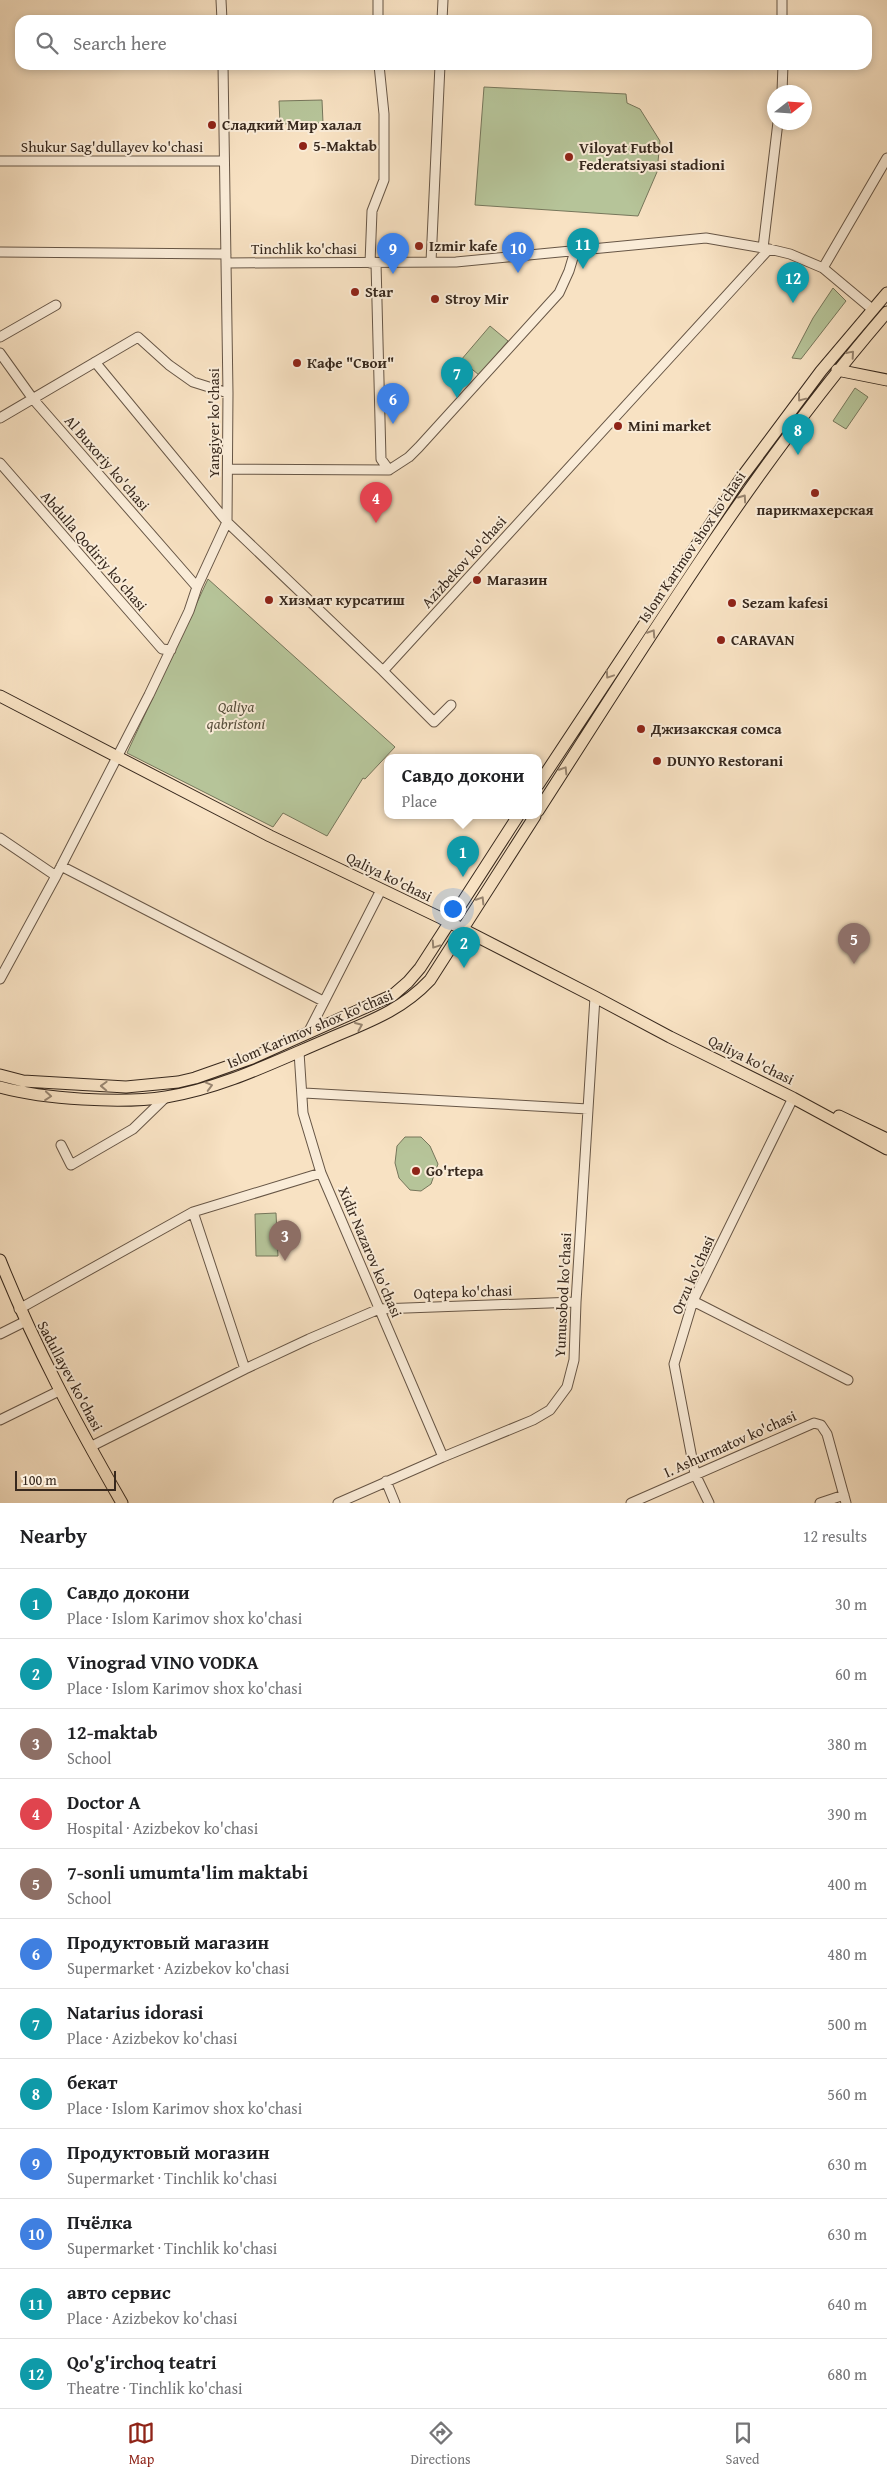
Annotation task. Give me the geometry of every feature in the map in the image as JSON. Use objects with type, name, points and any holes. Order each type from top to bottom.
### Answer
[{"type":"main road","name":"Islom Karimov shox ko'chasi","points":[[542,804],[739,480],[821,371],[887,292]]},
{"type":"main road","name":"Islom Karimov shox ko'chasi","points":[[542,779],[675,586],[837,370],[887,312]]},
{"type":"main road","points":[[837,370],[887,380]]},
{"type":"main road","name":"Qaliya ko'chasi","points":[[0,696],[270,836],[450,923],[596,997],[670,1037],[793,1098],[887,1149]]},
{"type":"main road","name":"Islom Karimov shox ko'chasi","points":[[0,1075],[22,1081],[129,1086],[196,1078],[252,1058],[393,995],[402,989],[420,968],[516,819]]},
{"type":"main road","name":"Islom Karimov shox ko'chasi","points":[[0,1087],[21,1093],[75,1098],[130,1099],[166,1097],[223,1082],[299,1052],[402,1005],[430,980],[533,819]]},
{"type":"main road","points":[[129,1086],[133,1093],[130,1099]]},
{"type":"main road","name":"Qaliya ko'chasi","points":[[793,1098],[836,1114],[887,1139]]},
{"type":"main road","name":"Sadullayev ko'chasi","points":[[0,1260],[24,1322],[59,1391],[122,1503]]},
{"type":"street","points":[[222,0],[222,15]]},
{"type":"street","points":[[378,0],[378,15]]},
{"type":"street","points":[[442,15],[443,0]]},
{"type":"street","points":[[782,0],[782,15]]},
{"type":"street","name":"Yangiyer ko'chasi","points":[[0,978],[56,876],[171,650],[227,522],[228,393],[223,70]]},
{"type":"street","points":[[380,70],[384,114],[384,180],[372,211],[373,263],[381,459],[389,470]]},
{"type":"street","points":[[430,262],[440,70]]},
{"type":"street","points":[[782,85],[783,70]]},
{"type":"street","points":[[766,248],[777,130]]},
{"type":"street","points":[[823,268],[887,158]]},
{"type":"street","name":"Shukur Sag'dullayev ko'chasi","points":[[0,161],[224,161]]},
{"type":"street","name":"Tinchlik ko'chasi","points":[[0,252],[373,263],[430,262],[575,251],[706,238],[766,248],[823,268],[872,309]]},
{"type":"street","name":"Azizbekov ko'chasi","points":[[383,671],[712,313],[766,248]]},
{"type":"street","points":[[228,469],[389,470],[410,457],[559,293],[575,251]]},
{"type":"street","points":[[0,337],[56,305]]},
{"type":"street","points":[[0,418],[138,337],[193,382],[228,393]]},
{"type":"street","name":"Al Buxoriy ko'chasi","points":[[0,353],[33,399],[197,587]]},
{"type":"street","points":[[95,362],[227,522],[434,722],[451,705]]},
{"type":"street","name":"Abdulla Qodiriy ko'chasi","points":[[0,463],[162,649],[171,650]]},
{"type":"street","points":[[0,838],[56,876]]},
{"type":"street","points":[[61,866],[324,1001]]},
{"type":"street","points":[[308,1033],[381,890]]},
{"type":"street","name":"Yunusobod ko'chasi","points":[[338,1503],[443,1456],[533,1420],[556,1403],[567,1387],[573,1370],[596,997]]},
{"type":"street","name":"Xidir Nazarov ko'chasi","points":[[299,1052],[304,1093],[303,1112],[321,1173],[443,1456]]},
{"type":"street","points":[[304,1093],[588,1109]]},
{"type":"street","points":[[61,1144],[71,1165],[133,1129],[166,1097]]},
{"type":"street","name":"Orzu ko'chasi","points":[[709,1503],[696,1474],[674,1364],[693,1301],[793,1098]]},
{"type":"street","points":[[20,1309],[193,1212],[321,1173]]},
{"type":"street","points":[[193,1212],[245,1369]]},
{"type":"street","points":[[693,1301],[848,1380]]},
{"type":"street","name":"Oqtepa ko'chasi","points":[[90,1447],[245,1369],[379,1309],[576,1302]]},
{"type":"street","points":[[0,1334],[24,1322]]},
{"type":"street","points":[[0,1420],[59,1391]]},
{"type":"street","name":"I. Ashurmatov ko'chasi","points":[[631,1503],[814,1422],[820,1425],[827,1434],[845,1499]]},
{"type":"street","points":[[386,1481],[395,1503]]},
{"type":"street","points":[[820,1503],[845,1499]]},
{"type":"green space","name":"Viloyat Futbol Federatsiyasi stadioni","points":[[484,87],[626,94],[627,103],[640,109],[660,141],[657,172],[638,216],[475,205]]},
{"type":"green space","points":[[322,100],[323,123],[280,124],[279,101]]},
{"type":"green space","points":[[833,288],[846,301],[801,359],[792,358],[813,318]]},
{"type":"green space","points":[[490,326],[508,341],[479,375],[461,360]]},
{"type":"green space","points":[[855,388],[868,397],[846,429],[833,421]]},
{"type":"green space","name":"Qaliya qabristoni","points":[[208,579],[395,747],[388,754],[384,754],[384,759],[365,779],[363,778],[327,836],[283,813],[273,827],[127,753]]},
{"type":"green space","name":"Go'rtepa","points":[[405,1137],[421,1137],[430,1146],[438,1164],[431,1184],[421,1191],[410,1190],[399,1178],[395,1163],[397,1146]]},
{"type":"green space","points":[[276,1213],[278,1256],[256,1256],[255,1214]]},
{"type":"place","name":"Сладкий Мир халал","points":[[212,125]]},
{"type":"place","name":"5-Maktab","points":[[303,146]]},
{"type":"place","name":"Viloyat Futbol Federatsiyasi stadioni","points":[[569,157]]},
{"type":"place","name":"Izmir kafe","points":[[419,246]]},
{"type":"place","name":"авто сервис","points":[[583,269]]},
{"type":"place","name":"Пчёлка","points":[[518,273]]},
{"type":"place","name":"Продуктовый могазин","points":[[393,274]]},
{"type":"place","name":"Star","points":[[355,292]]},
{"type":"place","name":"Stroy Mir","points":[[435,299]]},
{"type":"place","name":"Qo'g'irchoq teatri","points":[[793,303]]},
{"type":"place","name":"Кафе \"Свои\"","points":[[297,363]]},
{"type":"place","name":"Natarius idorasi","points":[[457,398]]},
{"type":"place","name":"Продуктовый магазин","points":[[393,424]]},
{"type":"place","name":"Mini market","points":[[618,426]]},
{"type":"place","name":"бекат","points":[[798,455]]},
{"type":"place","name":"парикмахерская","points":[[815,493]]},
{"type":"place","name":"Doctor A","points":[[376,523]]},
{"type":"place","name":"Магазин","points":[[477,580]]},
{"type":"place","name":"Хизмат курсатиш","points":[[269,600]]},
{"type":"place","name":"Sezam kafesi","points":[[732,603]]},
{"type":"place","name":"CARAVAN","points":[[721,640]]},
{"type":"place","name":"Джизакская сомса","points":[[641,729]]},
{"type":"place","name":"DUNYO Restorani","points":[[657,761]]},
{"type":"place","name":"Савдо докони","points":[[463,877]]},
{"type":"place","name":"7-sonli umumta'lim maktabi","points":[[854,964]]},
{"type":"place","name":"Vinograd VINO VODKA","points":[[464,968]]},
{"type":"place","name":"Go'rtepa","points":[[416,1171]]},
{"type":"place","name":"12-maktab","points":[[285,1261]]}]
